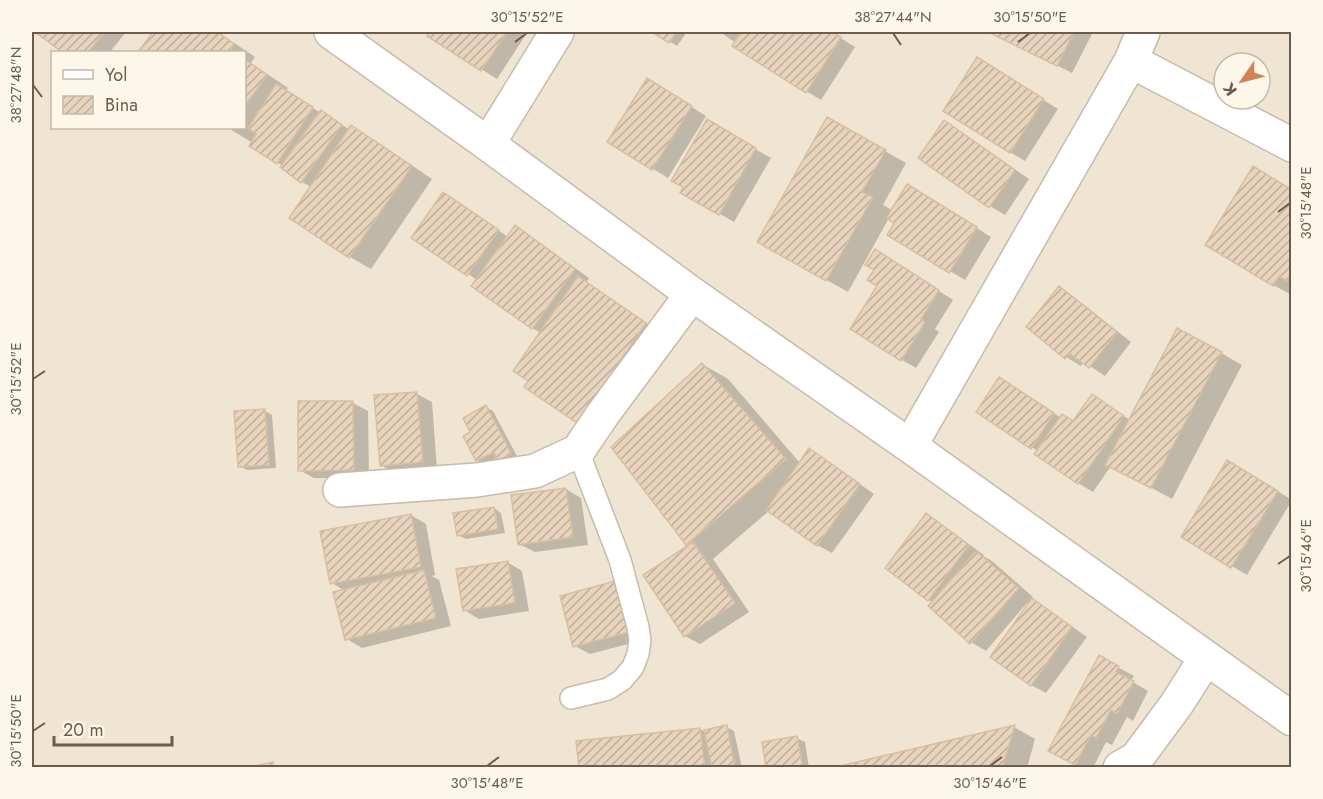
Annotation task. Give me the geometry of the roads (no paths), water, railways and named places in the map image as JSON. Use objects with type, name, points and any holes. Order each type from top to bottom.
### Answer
[{"type":"street","points":[[331,32],[489,144],[692,294],[910,446],[1292,719]]},
{"type":"street","points":[[489,144],[557,32]]},
{"type":"street","points":[[910,446],[1137,46],[1292,146]]},
{"type":"street","points":[[340,490],[477,480],[535,471],[578,451],[692,294]]},
{"type":"street","points":[[1130,765],[1176,705],[1206,657]]},
{"type":"lane","points":[[572,698],[608,689],[622,680],[633,667],[640,640],[620,560],[578,451]]}]
